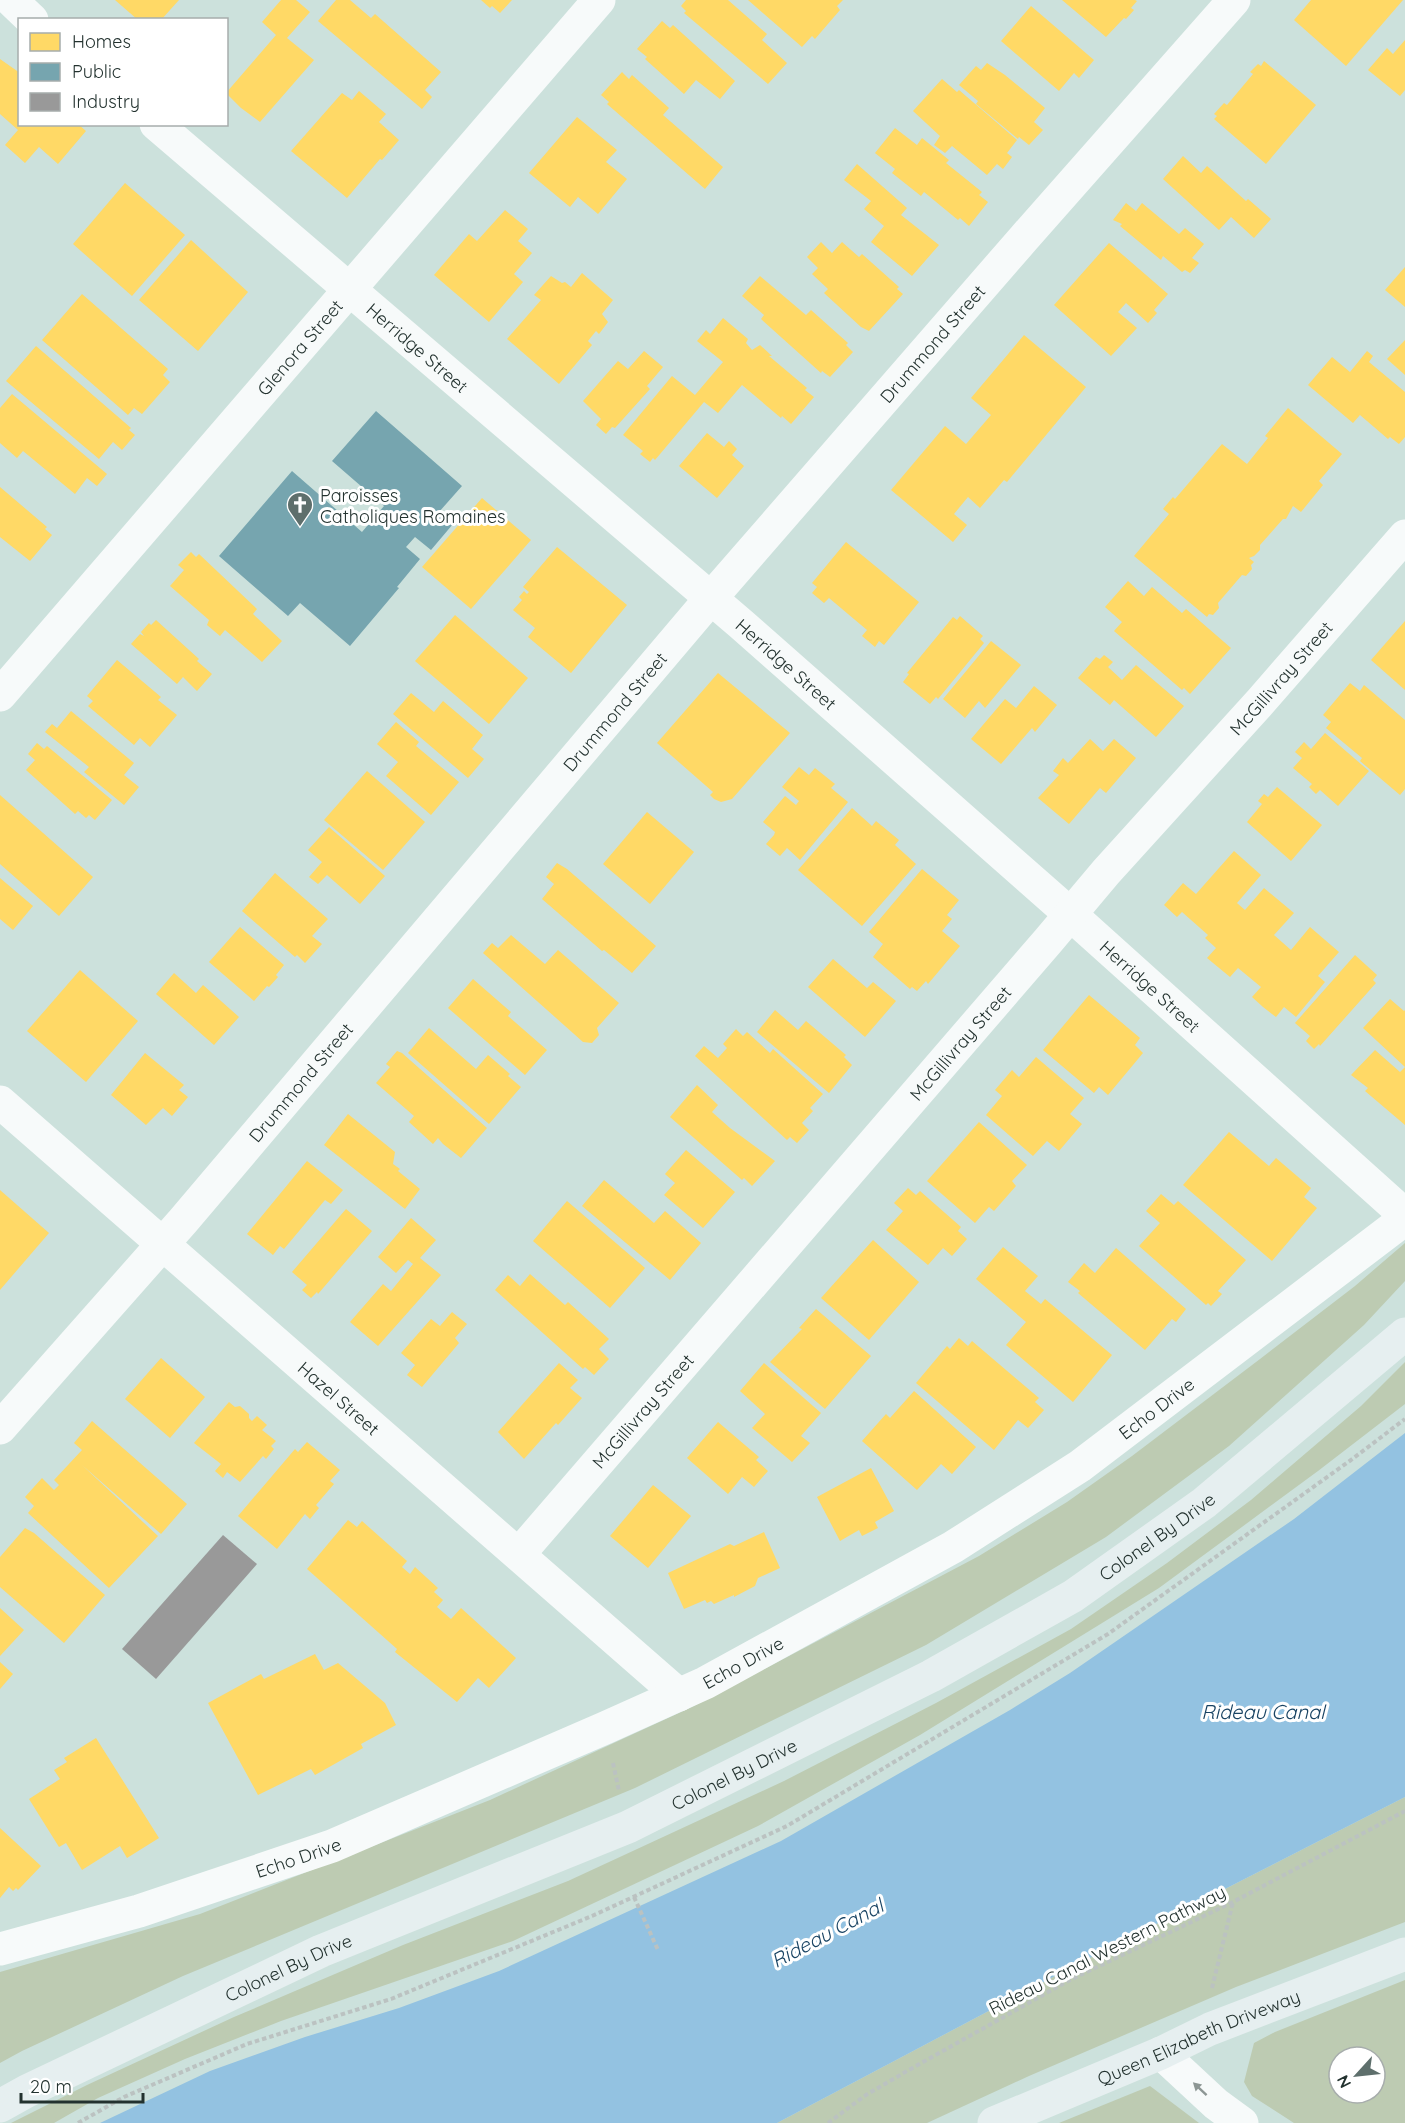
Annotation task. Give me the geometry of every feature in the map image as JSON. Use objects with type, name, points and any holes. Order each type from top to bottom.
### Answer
[{"type":"main road","name":"Colonel By Drive","points":[[0,2106],[321,1951],[628,1827],[931,1676],[1073,1596],[1204,1503],[1405,1334]]},
{"type":"main road","name":"Queen Elizabeth Driveway","points":[[994,2123],[1161,2053],[1210,2029],[1405,1954]]},
{"type":"street","points":[[10,0],[30,18]]},
{"type":"street","name":"Glenora Street","points":[[0,695],[599,0]]},
{"type":"street","name":"Drummond Street","points":[[0,1428],[162,1244],[711,598],[1234,0]]},
{"type":"street","name":"Herridge Street","points":[[158,126],[711,598],[1070,914],[1405,1217]]},
{"type":"street","name":"McGillivray Street","points":[[519,1554],[1106,872],[1261,701],[1405,536]]},
{"type":"street","name":"Hazel Street","points":[[0,1102],[679,1695]]},
{"type":"street","name":"Echo Drive","points":[[0,1949],[139,1911],[332,1846],[705,1683],[953,1547],[1080,1466],[1405,1217]]},
{"type":"street","points":[[1161,2053],[1216,2104],[1242,2123]]},
{"type":"path","points":[[605,1728],[628,1827]]},
{"type":"path","name":"Rideau Canal Western Pathway","points":[[828,2123],[866,2095],[907,2070],[1058,1986],[1233,1902],[1405,1811]]},
{"type":"path","points":[[634,1897],[658,1950]]},
{"type":"path","points":[[1209,1997],[1233,1902]]},
{"type":"green space","points":[[1405,1243],[1405,1281],[1364,1325],[1229,1446],[1106,1537],[926,1645],[635,1788],[183,1976],[0,2063],[0,1972],[200,1914],[490,1800],[692,1707],[979,1556],[1067,1502],[1260,1359],[1355,1286]]},
{"type":"green space","points":[[1405,1362],[1405,1404],[1159,1588],[920,1735],[758,1826],[513,1941],[281,2021],[185,2059],[98,2098],[54,2123],[11,2123],[234,2017],[403,1945],[568,1881],[784,1781],[936,1703],[1071,1629],[1167,1563],[1251,1500],[1361,1406]]},
{"type":"green space","points":[[1405,1797],[1405,1922],[1236,1987],[1029,2076],[927,2123],[777,2123],[1070,1968]]},
{"type":"green space","points":[[1405,1980],[1405,2123],[1294,2123],[1252,2096],[1244,2082],[1254,2043],[1275,2032]]},
{"type":"green space","points":[[1150,2086],[1199,2123],[1059,2123]]},
{"type":"water","name":"Rideau Canal","points":[[1405,1433],[1405,1797],[1070,1968],[777,2123],[100,2123],[210,2071],[305,2037],[399,2008],[499,1971],[781,1841],[1010,1710],[1070,1673],[1294,1519]]},
{"type":"building: Homes","points":[[115,0],[179,0],[163,18],[136,18]]},
{"type":"building: Homes","points":[[281,0],[296,0],[310,12],[287,38],[314,60],[260,122],[241,108],[228,95],[228,91],[276,35],[262,22]]},
{"type":"building: Homes","points":[[336,0],[350,0],[371,18],[375,14],[441,72],[425,90],[432,97],[422,109],[318,21]]},
{"type":"building: Homes","points":[[481,0],[512,0],[500,13]]},
{"type":"building: Homes","points":[[686,0],[728,0],[767,34],[762,40],[787,63],[768,84],[684,13],[686,11],[681,6]]},
{"type":"building: Homes","points":[[748,0],[843,0],[837,6],[840,10],[815,39],[812,36],[802,47]]},
{"type":"building: Homes","points":[[1062,0],[1137,1],[1131,8],[1134,10],[1106,37]]},
{"type":"building: Homes","points":[[1311,0],[1403,0],[1346,66],[1294,20]]},
{"type":"building: Homes","points":[[1031,6],[1094,60],[1079,78],[1074,73],[1059,91],[1001,41]]},
{"type":"building: Homes","points":[[662,21],[670,28],[673,25],[735,81],[720,99],[696,80],[684,94],[637,49]]},
{"type":"building: Homes","points":[[1405,40],[1405,90],[1400,96],[1368,70],[1387,48],[1393,54]]},
{"type":"building: Homes","points":[[0,59],[18,72],[18,126],[80,126],[86,131],[58,164],[39,147],[25,163],[5,145],[18,130],[0,114]]},
{"type":"building: Homes","points":[[1264,61],[1316,105],[1266,164],[1214,119],[1217,116],[1214,114],[1224,103],[1227,105],[1253,74],[1250,72],[1258,64],[1261,66]]},
{"type":"building: Homes","points":[[987,63],[1045,108],[1034,122],[1043,130],[1029,145],[1019,137],[1018,139],[976,104],[978,101],[959,85],[976,66],[981,70]]},
{"type":"building: Homes","points":[[622,72],[629,79],[632,75],[669,108],[663,115],[723,167],[705,189],[607,104],[609,102],[601,95]]},
{"type":"building: Homes","points":[[942,79],[957,92],[959,90],[1017,140],[1007,153],[1012,157],[1003,169],[997,164],[987,175],[952,146],[945,153],[934,145],[940,136],[913,111]]},
{"type":"building: Homes","points":[[359,91],[386,114],[379,122],[399,140],[347,198],[291,151],[342,93],[352,100]]},
{"type":"building: Homes","points":[[577,117],[617,150],[606,162],[627,179],[598,214],[578,197],[570,207],[529,173]]},
{"type":"building: Homes","points":[[895,128],[917,145],[922,138],[949,160],[946,163],[982,192],[979,195],[988,202],[969,226],[960,218],[958,220],[924,192],[921,196],[892,173],[895,169],[875,153]]},
{"type":"building: Homes","points":[[1183,156],[1201,173],[1207,166],[1246,201],[1248,199],[1271,219],[1254,238],[1231,217],[1219,230],[1163,179]]},
{"type":"building: Homes","points":[[857,164],[907,208],[901,215],[939,245],[912,276],[871,242],[884,226],[864,209],[871,201],[844,180]]},
{"type":"building: Homes","points":[[125,183],[185,235],[132,296],[73,244]]},
{"type":"building: Homes","points":[[1126,203],[1136,211],[1142,203],[1179,234],[1185,228],[1204,244],[1192,258],[1199,263],[1190,273],[1185,270],[1182,272],[1163,256],[1161,260],[1120,226],[1122,224],[1113,220]]},
{"type":"building: Homes","points":[[505,210],[528,229],[518,241],[532,253],[514,274],[523,282],[489,322],[434,275],[469,234],[477,241]]},
{"type":"building: Homes","points":[[191,240],[248,292],[198,351],[139,300]]},
{"type":"building: Homes","points":[[821,242],[832,253],[842,242],[859,257],[862,254],[899,287],[897,289],[903,294],[869,331],[861,327],[824,293],[828,289],[812,274],[818,268],[807,257]]},
{"type":"building: Homes","points":[[1109,243],[1168,294],[1154,310],[1157,313],[1148,323],[1126,303],[1118,312],[1137,328],[1111,356],[1054,305]]},
{"type":"building: Homes","points":[[1405,267],[1405,307],[1385,290]]},
{"type":"building: Homes","points":[[582,273],[613,300],[602,314],[608,322],[599,334],[596,331],[588,341],[592,345],[559,384],[507,339],[541,300],[534,295],[551,276],[571,287]]},
{"type":"building: Homes","points":[[760,276],[806,315],[811,310],[848,343],[846,345],[853,352],[830,377],[822,371],[821,373],[761,319],[764,315],[742,296]]},
{"type":"building: Homes","points":[[82,294],[168,369],[163,375],[170,382],[142,414],[134,408],[128,415],[42,340]]},
{"type":"building: Homes","points":[[723,318],[748,339],[746,343],[752,350],[760,345],[814,397],[791,424],[742,385],[718,413],[704,402],[655,460],[653,458],[650,462],[640,454],[643,451],[623,435],[672,376],[695,395],[723,362],[697,341],[706,330],[710,334]]},
{"type":"building: Homes","points":[[1024,335],[1086,387],[1007,482],[1004,480],[980,508],[968,497],[954,514],[967,525],[953,542],[891,490],[945,426],[966,444],[991,415],[971,398]]},
{"type":"building: Homes","points":[[1405,340],[1405,375],[1387,359]]},
{"type":"building: Homes","points":[[36,346],[131,428],[129,430],[135,435],[122,450],[113,442],[99,459],[6,381]]},
{"type":"building: Homes","points":[[644,351],[663,367],[647,386],[650,389],[615,428],[612,427],[606,434],[596,425],[601,419],[583,401],[618,361],[628,369]]},
{"type":"building: Homes","points":[[1367,351],[1373,356],[1369,362],[1405,392],[1405,437],[1399,444],[1390,437],[1388,439],[1360,415],[1353,423],[1308,385],[1332,357],[1350,372]]},
{"type":"building: Homes","points":[[12,394],[107,474],[97,486],[87,478],[75,494],[23,451],[17,458],[0,443],[0,408]]},
{"type":"building: Homes","points":[[1288,408],[1342,454],[1319,481],[1323,485],[1301,512],[1293,506],[1286,519],[1283,519],[1260,545],[1260,550],[1249,558],[1254,562],[1251,565],[1252,569],[1246,576],[1242,575],[1218,603],[1219,608],[1213,615],[1209,614],[1207,617],[1134,556],[1169,514],[1163,509],[1173,497],[1175,499],[1222,444],[1247,464],[1268,438],[1265,436]]},
{"type":"building: Homes","points":[[707,433],[724,447],[729,441],[737,449],[732,455],[744,466],[717,498],[679,466]]},
{"type":"building: Homes","points":[[0,487],[47,527],[45,529],[52,535],[30,561],[0,537]]},
{"type":"building: Homes","points":[[482,498],[531,540],[471,609],[422,567]]},
{"type":"building: Homes","points":[[846,542],[919,602],[884,645],[879,641],[875,647],[862,636],[867,630],[829,598],[824,603],[812,593],[817,587],[812,583]]},
{"type":"building: Homes","points":[[557,547],[627,605],[571,673],[528,637],[535,628],[513,610],[522,600],[519,597],[524,591],[527,594],[529,592],[523,587]]},
{"type":"building: Homes","points":[[191,552],[196,557],[199,554],[257,609],[253,614],[282,641],[262,662],[225,630],[220,636],[207,625],[209,620],[170,586],[184,570],[178,565]]},
{"type":"building: Homes","points":[[1128,581],[1144,596],[1152,587],[1182,613],[1186,609],[1231,648],[1190,694],[1184,688],[1182,690],[1114,631],[1122,622],[1105,607]]},
{"type":"building: Homes","points":[[455,615],[528,678],[489,724],[415,661]]},
{"type":"building: Homes","points":[[960,616],[983,636],[980,639],[984,643],[938,699],[936,697],[930,704],[903,682],[909,674],[907,673],[953,617],[957,620]]},
{"type":"building: Homes","points":[[156,620],[212,674],[197,691],[183,677],[177,684],[131,644],[140,634],[144,636],[141,632],[149,623],[151,625]]},
{"type":"building: Homes","points":[[1405,621],[1405,690],[1371,660]]},
{"type":"building: Homes","points":[[991,641],[1021,665],[985,708],[979,701],[965,718],[943,699]]},
{"type":"building: Homes","points":[[1104,655],[1113,662],[1108,667],[1122,680],[1136,665],[1184,706],[1156,737],[1114,700],[1110,705],[1078,678],[1096,657],[1100,659]]},
{"type":"building: Homes","points":[[117,660],[161,697],[158,700],[177,715],[150,747],[140,738],[134,745],[88,706],[93,701],[87,696]]},
{"type":"building: Homes","points":[[718,673],[790,733],[732,799],[721,802],[714,799],[710,795],[713,792],[657,743]]},
{"type":"building: Homes","points":[[1350,683],[1360,691],[1364,685],[1405,720],[1405,789],[1400,795],[1360,761],[1362,758],[1326,728],[1331,722],[1323,715]]},
{"type":"building: Homes","points":[[1034,686],[1057,705],[1035,732],[1032,728],[1001,764],[971,739],[1005,699],[1016,708]]},
{"type":"building: Homes","points":[[411,693],[434,712],[443,701],[483,735],[472,749],[484,759],[468,778],[393,714]]},
{"type":"building: Homes","points":[[71,711],[134,763],[124,775],[139,787],[124,805],[84,772],[89,767],[45,732],[52,724],[57,728]]},
{"type":"building: Homes","points":[[396,722],[419,742],[416,746],[459,782],[431,815],[386,776],[398,762],[377,744]]},
{"type":"building: Homes","points":[[1325,733],[1369,771],[1338,806],[1320,790],[1316,794],[1309,787],[1312,784],[1293,768],[1302,758],[1295,752],[1304,742],[1311,749]]},
{"type":"building: Homes","points":[[1090,739],[1103,751],[1114,739],[1136,758],[1106,793],[1100,788],[1069,824],[1038,798],[1059,775],[1053,771],[1063,758],[1068,763]]},
{"type":"building: Homes","points":[[37,743],[44,749],[47,746],[112,800],[95,820],[89,815],[86,818],[78,811],[75,814],[26,770],[35,760],[28,754]]},
{"type":"building: Homes","points":[[799,767],[809,775],[815,768],[835,784],[831,788],[848,802],[800,860],[787,848],[780,856],[766,844],[775,832],[763,822],[785,796],[796,805],[799,801],[782,787]]},
{"type":"building: Homes","points":[[367,771],[425,822],[383,870],[324,820]]},
{"type":"building: Homes","points":[[1277,787],[1322,825],[1291,861],[1247,822],[1262,804],[1258,801],[1264,794],[1268,797]]},
{"type":"building: Homes","points":[[0,795],[93,877],[59,916],[0,864]]},
{"type":"building: Homes","points":[[852,808],[872,826],[876,821],[899,840],[895,845],[916,864],[862,926],[798,870]]},
{"type":"building: Homes","points":[[647,812],[694,852],[650,904],[603,864]]},
{"type":"building: Homes","points":[[329,827],[385,876],[360,904],[327,875],[318,884],[309,877],[322,862],[308,850]]},
{"type":"building: Homes","points":[[1234,851],[1261,875],[1237,903],[1245,910],[1264,888],[1294,913],[1274,935],[1291,950],[1310,927],[1339,952],[1318,976],[1325,982],[1296,1017],[1284,1007],[1276,1017],[1263,1007],[1252,997],[1261,987],[1238,968],[1230,977],[1207,958],[1216,948],[1205,938],[1208,935],[1182,912],[1177,917],[1164,905],[1183,883],[1196,894]]},
{"type":"building: Homes","points":[[557,863],[567,869],[656,946],[632,973],[604,950],[602,951],[542,899],[554,884],[546,877]]},
{"type":"building: Homes","points":[[922,869],[959,900],[947,915],[952,919],[942,931],[960,946],[928,984],[926,981],[917,991],[912,987],[910,989],[873,957],[883,944],[869,932]]},
{"type":"building: Homes","points":[[275,873],[328,919],[312,936],[322,944],[305,963],[242,911]]},
{"type":"building: Homes","points":[[0,878],[33,906],[13,930],[0,919]]},
{"type":"building: Homes","points":[[240,927],[284,965],[276,975],[278,977],[254,1001],[209,962]]},
{"type":"building: Homes","points":[[511,935],[545,964],[558,950],[619,1003],[597,1028],[599,1035],[592,1043],[583,1042],[483,953],[492,943],[498,948]]},
{"type":"building: Homes","points":[[1355,955],[1377,975],[1373,980],[1376,983],[1320,1046],[1319,1044],[1314,1049],[1306,1041],[1310,1036],[1295,1023]]},
{"type":"building: Homes","points":[[833,959],[867,988],[873,982],[896,1001],[865,1037],[808,987]]},
{"type":"building: Homes","points":[[80,970],[138,1021],[86,1082],[27,1031]]},
{"type":"building: Homes","points":[[174,973],[196,993],[203,985],[239,1017],[214,1045],[156,994]]},
{"type":"building: Homes","points":[[473,979],[511,1012],[508,1016],[547,1050],[525,1075],[448,1008]]},
{"type":"building: Homes","points":[[1089,995],[1140,1038],[1135,1045],[1143,1053],[1108,1095],[1099,1087],[1094,1093],[1043,1050]]},
{"type":"building: Homes","points":[[1390,999],[1405,1010],[1405,1067],[1363,1028]]},
{"type":"building: Homes","points":[[775,1010],[798,1030],[806,1021],[846,1055],[844,1057],[852,1065],[829,1093],[757,1032]]},
{"type":"building: Homes","points":[[429,1028],[476,1069],[488,1055],[521,1087],[489,1124],[408,1053]]},
{"type":"building: Homes","points":[[736,1029],[743,1036],[747,1032],[770,1053],[773,1049],[823,1094],[810,1108],[813,1111],[802,1123],[809,1130],[797,1143],[790,1137],[787,1140],[695,1056],[704,1046],[718,1058],[727,1048],[723,1044]]},
{"type":"building: Homes","points":[[1375,1050],[1400,1072],[1405,1067],[1405,1125],[1365,1091],[1368,1088],[1351,1075]]},
{"type":"building: Homes","points":[[397,1051],[487,1128],[461,1158],[438,1138],[433,1144],[409,1122],[414,1116],[376,1083],[390,1067],[386,1064]]},
{"type":"building: Homes","points":[[145,1053],[184,1085],[179,1090],[188,1097],[172,1116],[163,1108],[146,1125],[111,1095]]},
{"type":"building: Homes","points":[[1036,1057],[1084,1098],[1070,1114],[1082,1124],[1059,1151],[1047,1141],[1033,1156],[986,1115],[1002,1096],[995,1090],[1012,1070],[1019,1077]]},
{"type":"building: Homes","points":[[697,1085],[718,1105],[712,1112],[775,1161],[752,1186],[744,1178],[742,1180],[670,1117]]},
{"type":"building: Homes","points":[[348,1114],[395,1152],[393,1164],[420,1189],[405,1209],[324,1145]]},
{"type":"building: Homes","points":[[979,1122],[1027,1165],[1012,1181],[1016,1186],[994,1211],[989,1207],[975,1223],[927,1181]]},
{"type":"building: Homes","points":[[1229,1132],[1269,1166],[1276,1158],[1311,1188],[1304,1197],[1317,1208],[1272,1261],[1183,1185]]},
{"type":"building: Homes","points":[[686,1150],[735,1192],[703,1228],[664,1195],[675,1183],[665,1174]]},
{"type":"building: Homes","points":[[307,1161],[343,1190],[331,1204],[325,1200],[284,1249],[280,1246],[273,1255],[247,1234]]},
{"type":"building: Homes","points":[[604,1180],[654,1223],[665,1211],[701,1243],[670,1280],[582,1206]]},
{"type":"building: Homes","points":[[908,1188],[916,1195],[920,1191],[961,1227],[958,1231],[967,1239],[952,1256],[943,1248],[928,1265],[886,1230],[903,1211],[894,1203]]},
{"type":"building: Homes","points":[[0,1190],[49,1233],[0,1290]]},
{"type":"building: Homes","points":[[1161,1194],[1174,1205],[1178,1201],[1246,1260],[1218,1291],[1222,1294],[1211,1306],[1208,1303],[1206,1305],[1139,1246],[1160,1223],[1146,1211]]},
{"type":"building: Homes","points":[[567,1201],[645,1268],[610,1308],[533,1241]]},
{"type":"building: Homes","points":[[346,1209],[372,1231],[318,1294],[317,1292],[311,1298],[302,1290],[307,1285],[292,1272]]},
{"type":"building: Homes","points":[[411,1218],[436,1240],[420,1258],[441,1275],[378,1346],[350,1322],[383,1284],[391,1291],[413,1264],[408,1260],[396,1273],[378,1257]]},
{"type":"building: Homes","points":[[873,1240],[919,1282],[869,1340],[821,1298]]},
{"type":"building: Homes","points":[[1003,1247],[1038,1276],[1025,1291],[1041,1304],[1045,1299],[1112,1355],[1073,1402],[1006,1345],[1026,1322],[976,1279]]},
{"type":"building: Homes","points":[[1116,1248],[1186,1309],[1176,1322],[1172,1319],[1145,1350],[1068,1282],[1084,1263],[1095,1273]]},
{"type":"building: Homes","points":[[530,1274],[565,1305],[568,1302],[609,1339],[599,1349],[609,1359],[594,1375],[585,1367],[583,1369],[495,1290],[508,1275],[520,1286]]},
{"type":"building: Homes","points":[[816,1309],[871,1356],[825,1409],[770,1362],[802,1329],[799,1328]]},
{"type":"building: Homes","points":[[452,1312],[467,1324],[455,1338],[459,1343],[422,1387],[407,1375],[415,1365],[401,1353],[431,1319],[440,1326]]},
{"type":"building: Homes","points":[[959,1338],[968,1346],[972,1341],[1039,1398],[1035,1402],[1044,1410],[1028,1428],[1018,1420],[994,1450],[916,1383],[947,1346],[950,1349]]},
{"type":"building: Homes","points":[[161,1358],[205,1397],[170,1438],[125,1399]]},
{"type":"building: Homes","points":[[559,1363],[578,1380],[570,1388],[582,1398],[524,1459],[498,1432]]},
{"type":"building: Homes","points":[[764,1363],[821,1413],[801,1436],[810,1443],[792,1462],[752,1428],[765,1414],[740,1391]]},
{"type":"building: Homes","points":[[914,1391],[976,1447],[952,1474],[941,1464],[917,1490],[862,1441],[886,1414],[890,1418]]},
{"type":"building: Homes","points":[[229,1402],[235,1407],[240,1406],[249,1414],[252,1421],[257,1416],[267,1425],[262,1430],[276,1441],[271,1446],[274,1449],[266,1459],[263,1456],[240,1482],[227,1472],[223,1478],[215,1471],[221,1464],[194,1443]]},
{"type":"building: Homes","points":[[92,1421],[187,1504],[161,1534],[82,1465],[158,1536],[109,1588],[28,1513],[34,1506],[25,1497],[42,1478],[54,1490],[59,1485],[54,1480],[82,1450],[74,1443]]},
{"type":"building: Homes","points":[[718,1422],[759,1457],[756,1460],[768,1471],[754,1487],[742,1477],[728,1494],[687,1458]]},
{"type":"building: Homes","points":[[307,1442],[340,1470],[330,1481],[334,1484],[316,1505],[319,1508],[310,1519],[305,1514],[277,1549],[238,1516],[295,1449],[298,1452]]},
{"type":"building: Homes","points":[[871,1468],[894,1511],[875,1522],[878,1528],[862,1536],[859,1530],[840,1541],[817,1497]]},
{"type":"building: Homes","points":[[653,1485],[691,1516],[648,1568],[610,1536]]},
{"type":"building: Homes","points":[[348,1520],[357,1527],[362,1521],[407,1561],[402,1567],[410,1574],[415,1567],[438,1588],[434,1592],[443,1600],[437,1607],[451,1619],[461,1608],[516,1658],[489,1688],[478,1678],[457,1702],[395,1652],[397,1649],[307,1569]]},
{"type":"building: Homes","points":[[25,1528],[34,1533],[105,1595],[64,1643],[0,1587],[0,1557]]},
{"type":"building: Homes","points":[[764,1532],[780,1568],[758,1578],[755,1586],[734,1597],[734,1595],[714,1604],[711,1601],[707,1603],[705,1600],[684,1609],[668,1573],[730,1544],[734,1546]]},
{"type":"building: Homes","points":[[0,1608],[24,1630],[0,1656]]},
{"type":"building: Homes","points":[[315,1654],[324,1670],[338,1663],[385,1703],[396,1725],[361,1744],[363,1748],[315,1775],[311,1769],[258,1795],[208,1703],[261,1674],[264,1679]]},
{"type":"building: Homes","points":[[0,1662],[13,1674],[0,1689]]},
{"type":"building: Homes","points":[[96,1738],[159,1838],[127,1858],[120,1846],[82,1870],[66,1843],[59,1847],[29,1799],[60,1779],[54,1770],[67,1762],[64,1758]]},
{"type":"building: Homes","points":[[0,1828],[41,1866],[18,1890],[16,1888],[13,1891],[9,1887],[0,1898]]},
{"type":"building: Public","name":"Paroisses Catholiques Romaines","points":[[376,411],[462,486],[439,512],[453,524],[431,550],[415,537],[406,547],[420,559],[397,587],[399,588],[350,646],[300,603],[288,616],[219,556],[292,471],[362,532],[384,506],[332,461]]},
{"type":"building: Industry","points":[[223,1535],[257,1564],[156,1679],[122,1649]]},
{"type":"place","name":"Paroisses Catholiques Romaines","points":[[300,528]]}]
